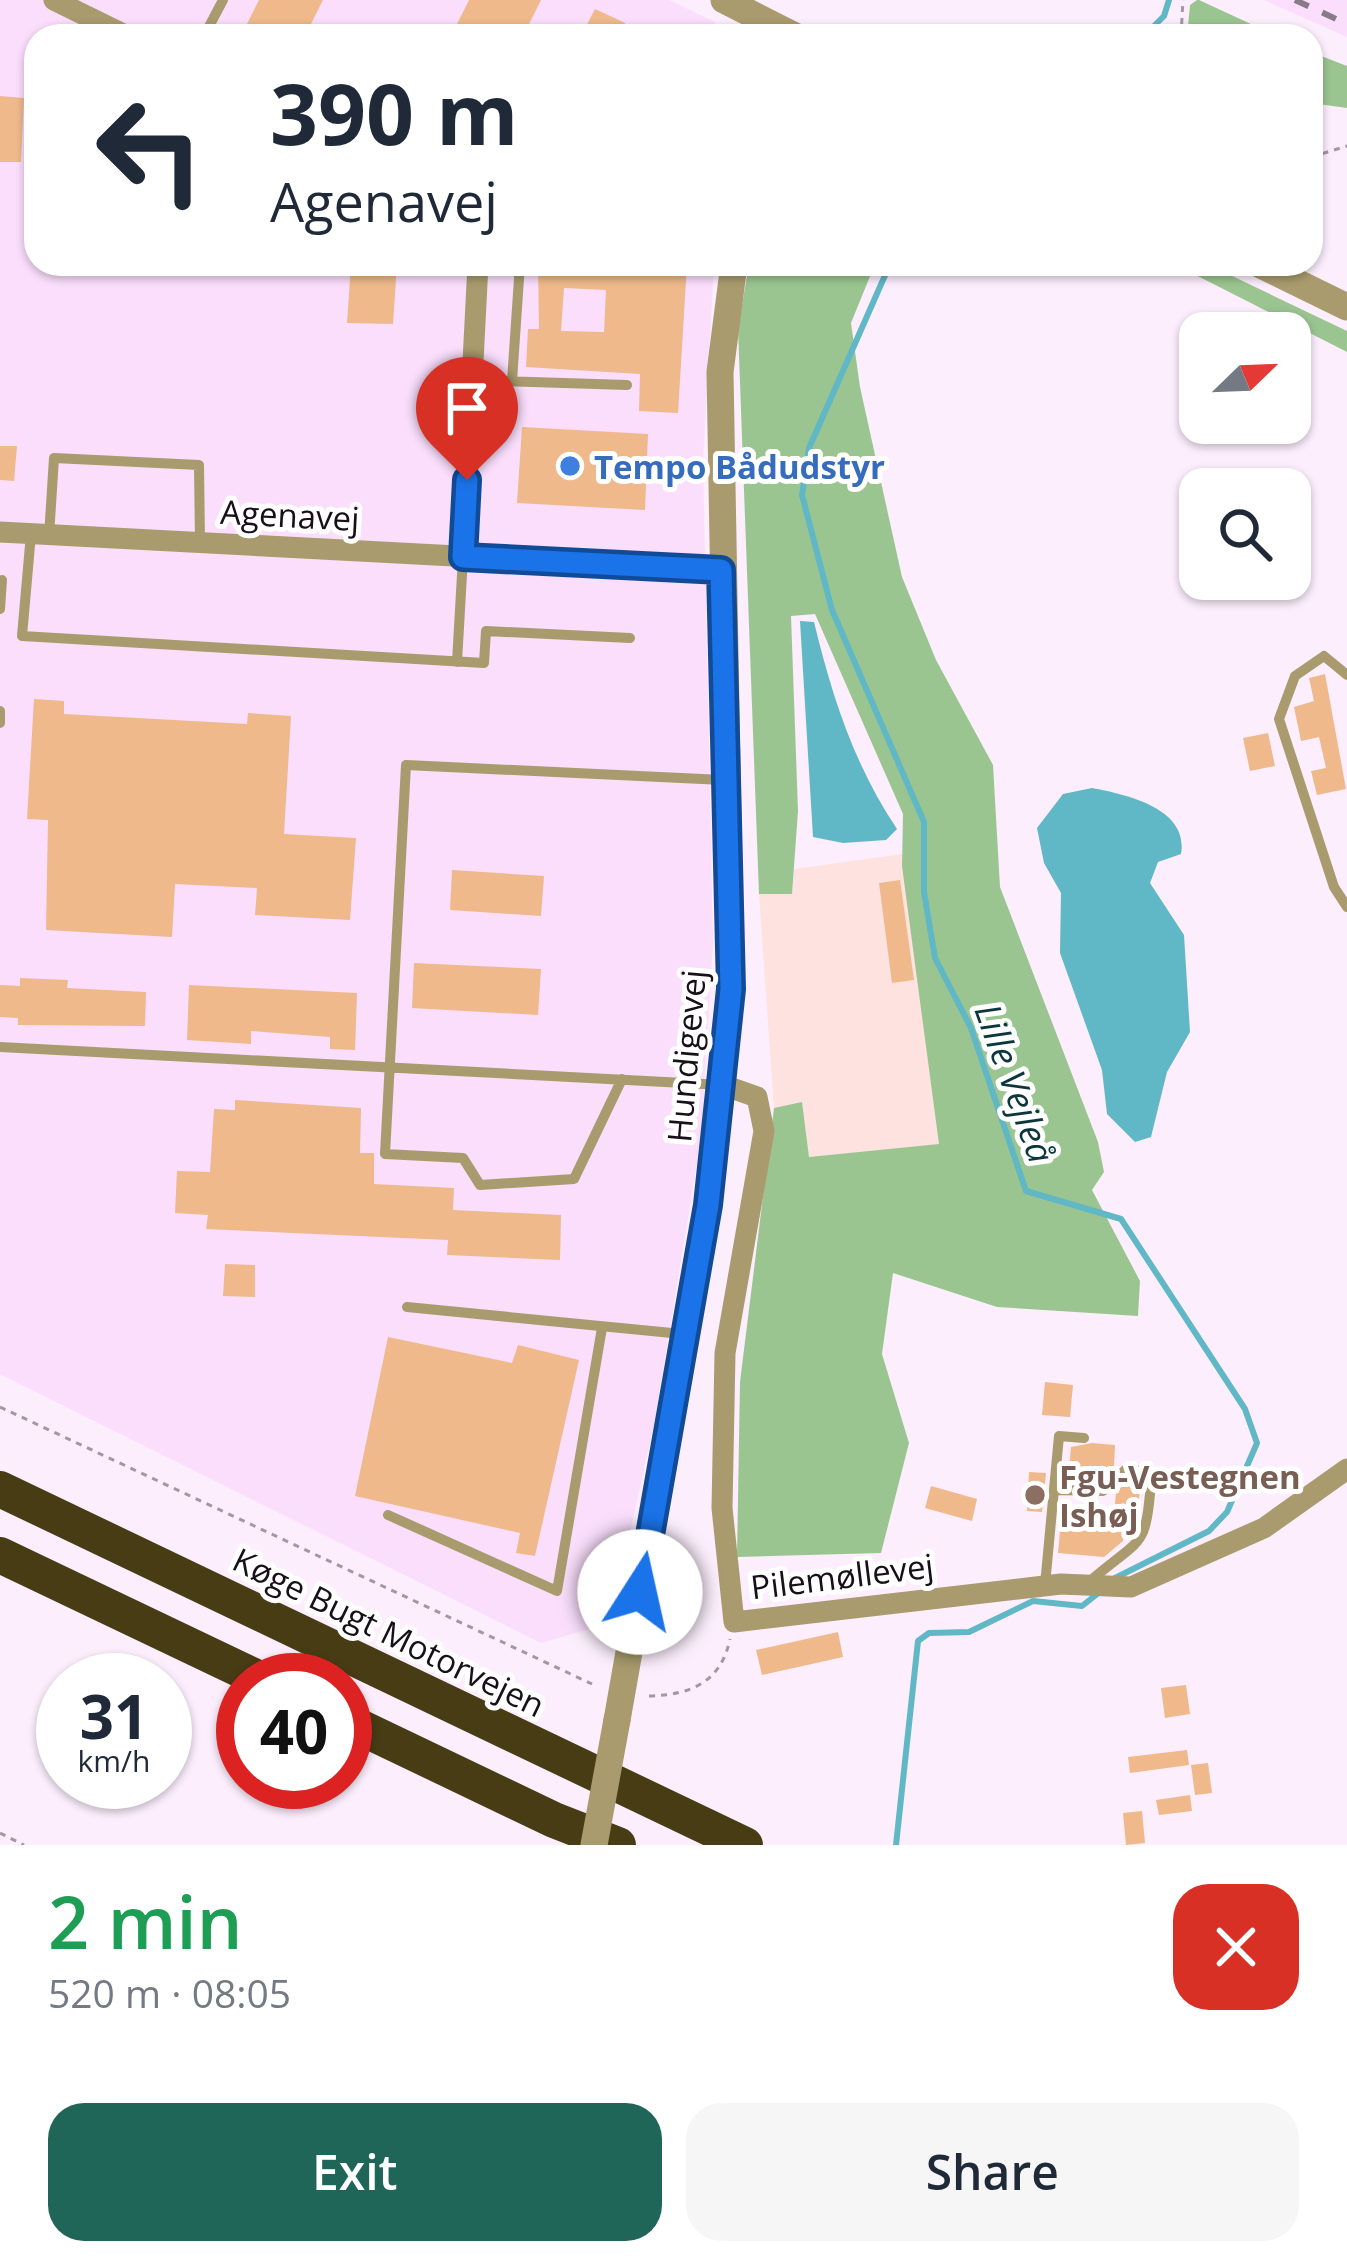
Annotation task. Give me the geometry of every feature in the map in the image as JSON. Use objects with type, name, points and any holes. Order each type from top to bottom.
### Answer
[{"type":"highway","name":"Køge Bugt Motorvejen","points":[[0,1490],[745,1845]]},
{"type":"highway","points":[[0,1555],[216,1658]]},
{"type":"highway","points":[[372,1733],[554,1820],[618,1845]]},
{"type":"highway","points":[[554,1820],[594,1845]]},
{"type":"street","points":[[54,0],[81,6],[109,24]]},
{"type":"street","points":[[724,0],[765,24]]},
{"type":"street","points":[[463,557],[477,276]]},
{"type":"street","name":"Hundigevej","points":[[594,1845],[685,1334],[722,1085],[731,989],[720,372],[732,276]]},
{"type":"street","points":[[1284,276],[1347,307]]},
{"type":"street","name":"Agenavej","points":[[0,532],[721,570]]},
{"type":"street","name":"Pilemøllevej","points":[[722,1085],[757,1097],[764,1131],[725,1354],[722,1508],[734,1622],[1045,1586],[1131,1587],[1264,1528],[1347,1469]]},
{"type":"lane","points":[[512,381],[519,276]]},
{"type":"lane","points":[[472,380],[627,385]]},
{"type":"lane","points":[[200,543],[199,465],[54,458],[27,581],[22,636],[484,663],[486,632],[630,638]]},
{"type":"lane","points":[[458,662],[463,557]]},
{"type":"lane","points":[[0,608],[1,580],[27,581]]},
{"type":"lane","points":[[1347,675],[1324,656],[1295,676],[1279,719],[1334,887],[1347,907]]},
{"type":"lane","points":[[0,723],[1,711]]},
{"type":"lane","points":[[622,1079],[574,1179],[480,1185],[463,1158],[385,1154],[386,1068],[406,765],[730,781]]},
{"type":"lane","points":[[0,1047],[722,1085]]},
{"type":"lane","points":[[407,1307],[685,1334]]},
{"type":"lane","points":[[388,1515],[557,1592],[602,1328]]},
{"type":"lane","points":[[1045,1586],[1059,1436],[1084,1438]]},
{"type":"lane","points":[[1055,1490],[1103,1491],[1125,1470],[1152,1472],[1147,1530],[1126,1558],[1087,1583]]},
{"type":"path","points":[[0,1407],[592,1684]]},
{"type":"path","points":[[649,1696],[674,1696],[713,1678],[725,1663],[734,1622]]},
{"type":"path","points":[[2,1836],[24,1845]]},
{"type":"shaded area","points":[[0,0],[669,0],[715,22],[24,24],[24,276],[713,276],[703,461],[713,943],[701,1139],[654,1424],[610,1623],[541,1643],[0,1374]]},
{"type":"shaded area","points":[[1264,0],[1347,0],[1347,37]]},
{"type":"shaded area","points":[[903,854],[940,1145],[809,1157],[802,1103],[774,1108],[759,894],[792,894],[794,869]]},
{"type":"green space","points":[[1197,0],[1250,24],[1188,24],[1190,5]]},
{"type":"green space","points":[[1323,57],[1347,66],[1347,108],[1323,105]]},
{"type":"green space","points":[[747,276],[870,276],[851,323],[860,387],[902,577],[936,660],[993,765],[1000,887],[1098,1142],[1104,1172],[1092,1190],[1140,1281],[1138,1316],[997,1307],[893,1273],[882,1354],[909,1443],[881,1553],[737,1557],[740,1382],[774,1108],[802,1102],[809,1157],[939,1144],[902,866],[903,814],[815,614],[791,616],[798,811],[792,894],[759,894],[738,329]]},
{"type":"green space","points":[[1198,276],[1232,276],[1307,312],[1268,312]]},
{"type":"green space","points":[[1311,314],[1347,331],[1347,352],[1311,334]]},
{"type":"water","points":[[800,621],[814,622],[846,729],[897,829],[886,840],[843,843],[813,837]]},
{"type":"water","points":[[1092,788],[1153,807],[1176,826],[1181,839],[1181,854],[1158,862],[1150,883],[1184,935],[1190,1032],[1167,1072],[1151,1137],[1135,1142],[1107,1114],[1102,1070],[1060,953],[1061,893],[1044,863],[1037,828],[1063,794]]},
{"type":"building","points":[[259,0],[323,0],[311,24],[247,24]]},
{"type":"building","points":[[469,0],[541,0],[529,24],[457,24]]},
{"type":"building","points":[[595,9],[626,24],[587,24]]},
{"type":"building","points":[[0,96],[24,98],[21,162],[0,162]]},
{"type":"building","points":[[350,276],[396,276],[393,324],[347,323]]},
{"type":"building","points":[[538,276],[686,276],[678,413],[639,411],[640,374],[526,367],[528,329],[539,329]],"holes":[[[564,288],[606,290],[604,332],[561,331]]]},
{"type":"building","points":[[522,427],[648,434],[645,510],[517,503]]},
{"type":"building","points":[[0,446],[17,446],[14,481],[0,480]]},
{"type":"building","points":[[1325,674],[1346,789],[1317,795],[1311,771],[1326,768],[1319,737],[1301,741],[1294,707],[1314,701],[1309,678]]},
{"type":"building","points":[[34,699],[64,701],[64,714],[247,724],[248,713],[291,716],[284,834],[356,838],[350,920],[255,915],[257,888],[175,884],[172,937],[46,930],[48,820],[27,819]]},
{"type":"building","points":[[1268,733],[1275,766],[1250,771],[1243,738]]},
{"type":"building","points":[[452,870],[544,876],[541,916],[450,910]]},
{"type":"building","points":[[900,880],[914,980],[892,983],[879,883]]},
{"type":"building","points":[[414,963],[541,969],[538,1015],[412,1008]]},
{"type":"building","points":[[20,978],[68,980],[67,988],[146,992],[145,1026],[18,1025],[18,1018],[0,1017],[0,985],[20,986]]},
{"type":"building","points":[[189,985],[357,993],[355,1050],[330,1049],[330,1037],[251,1031],[251,1044],[187,1040]]},
{"type":"building","points":[[235,1100],[361,1108],[360,1153],[374,1153],[374,1184],[454,1188],[453,1210],[561,1215],[560,1260],[447,1255],[448,1240],[206,1229],[208,1215],[175,1213],[177,1171],[210,1172],[214,1109],[235,1110]]},
{"type":"building","points":[[225,1264],[255,1265],[255,1297],[223,1296]]},
{"type":"building","points":[[388,1337],[512,1363],[518,1345],[579,1360],[535,1556],[516,1553],[520,1533],[355,1496]]},
{"type":"building","points":[[1045,1382],[1073,1385],[1070,1417],[1042,1415]]},
{"type":"building","points":[[1115,1445],[1114,1467],[1109,1472],[1069,1469],[1071,1447]]},
{"type":"building","points":[[1029,1472],[1046,1473],[1042,1512],[1027,1511]]},
{"type":"building","points":[[1129,1480],[1141,1481],[1137,1518],[1114,1516],[1116,1492]]},
{"type":"building","points":[[931,1486],[977,1499],[972,1521],[925,1508]]},
{"type":"building","points":[[1061,1519],[1125,1524],[1123,1541],[1104,1557],[1058,1553]]},
{"type":"building","points":[[838,1632],[843,1657],[762,1675],[756,1650]]},
{"type":"building","points":[[1186,1685],[1190,1714],[1165,1718],[1161,1688]]},
{"type":"building","points":[[1187,1750],[1189,1765],[1130,1773],[1128,1757]]},
{"type":"building","points":[[1208,1763],[1212,1793],[1195,1795],[1191,1765]]},
{"type":"building","points":[[1190,1795],[1192,1811],[1159,1815],[1156,1800]]},
{"type":"building","points":[[1142,1811],[1145,1843],[1126,1845],[1123,1813]]},
{"type":"waterway","name":"Lille Vejleå","points":[[1156,24],[1169,0]]},
{"type":"waterway","name":"Lille Vejleå","points":[[885,276],[809,448],[802,495],[832,610],[924,822],[924,892],[935,958],[971,1028],[1026,1191],[1121,1219],[1245,1409],[1257,1443],[1227,1512],[1209,1531],[1109,1581]]},
{"type":"waterway","name":"Lille Vejleå","points":[[896,1845],[918,1641],[929,1633],[969,1632],[1033,1601],[1082,1606],[1101,1591]]},
{"type":"railway","points":[[1295,0],[1347,24]]},
{"type":"place","name":"Tempo Bådudstyr","points":[[570,466]]},
{"type":"place","name":"Fgu-Vestegnen Ishøj","points":[[1035,1495]]},
{"type":"route","points":[[467,480],[463,557],[721,570],[730,781],[731,989],[708,1205],[640,1592]]}]
